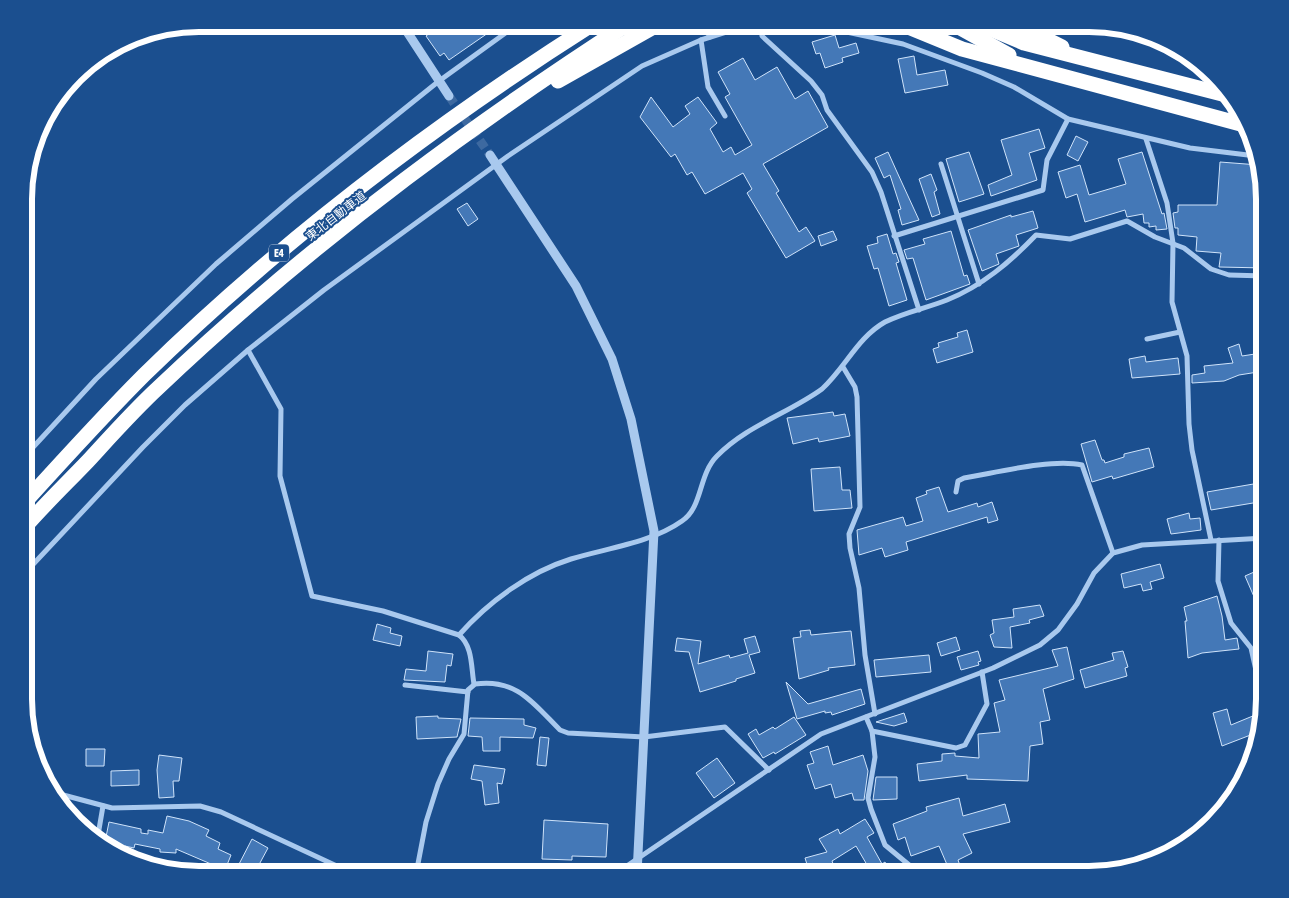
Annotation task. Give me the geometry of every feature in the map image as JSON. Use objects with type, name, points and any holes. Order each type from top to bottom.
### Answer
[{"type":"highway","name":"東北自動車道","points":[[33,494],[144,375],[308,228],[409,149],[578,32]]},
{"type":"highway","name":"東北自動車道","points":[[33,519],[158,388],[228,324],[318,248],[422,168],[575,58],[615,32]]},
{"type":"highway","points":[[422,168],[582,66],[643,32]]},
{"type":"highway","points":[[922,33],[962,49],[1238,123]]},
{"type":"highway","points":[[968,33],[1035,68]]},
{"type":"highway","points":[[1000,33],[1024,43],[1085,61],[1218,93]]},
{"type":"highway","points":[[1033,33],[1085,61]]},
{"type":"street","points":[[407,32],[449,96]]},
{"type":"street","points":[[32,448],[96,379],[216,264],[292,199],[439,80],[506,32]]},
{"type":"street","points":[[708,33],[710,37]]},
{"type":"street","points":[[33,565],[185,405],[248,350],[324,290],[497,164],[642,66],[665,54],[726,33]]},
{"type":"street","points":[[762,33],[762,36],[811,81],[837,125],[861,155],[881,192],[919,310]]},
{"type":"street","points":[[850,33],[903,44],[1014,87],[1068,119],[1190,148],[1251,155]]},
{"type":"street","points":[[701,40],[708,87],[725,116]]},
{"type":"street","points":[[894,236],[1043,190],[1047,160],[1068,119]]},
{"type":"street","points":[[1146,139],[1167,203],[1173,244],[1172,302],[1189,366],[1187,400],[1192,450],[1211,540]]},
{"type":"street","points":[[490,154],[576,286],[612,359],[632,419],[646,482],[654,535],[638,865]]},
{"type":"street","points":[[941,164],[979,284]]},
{"type":"street","points":[[459,635],[513,588],[546,569],[569,560],[668,530],[689,516],[693,510],[708,467],[726,448],[766,421],[811,397],[835,377],[874,330],[886,322],[962,294],[999,271],[1036,235],[1041,234],[1070,239],[1127,221],[1155,237],[1184,248],[1211,270],[1229,275],[1256,276]]},
{"type":"street","points":[[1147,339],[1180,332]]},
{"type":"street","points":[[248,350],[281,409],[280,476],[312,596],[383,611],[459,635],[466,640],[469,649],[474,684]]},
{"type":"street","points":[[842,367],[855,387],[857,397],[860,506],[849,534],[850,548],[859,588],[865,655],[875,714]]},
{"type":"street","points":[[956,492],[958,481],[964,478],[1053,464],[1073,463],[1082,465],[1113,553]]},
{"type":"street","points":[[627,865],[821,734],[982,672],[1020,656],[1049,639],[1077,604],[1094,573],[1113,553],[1142,545],[1256,538]]},
{"type":"street","points":[[1219,540],[1218,581],[1231,623],[1251,648],[1256,670]]},
{"type":"street","points":[[872,730],[956,748],[965,745],[987,704],[982,672]]},
{"type":"street","points":[[418,865],[426,822],[438,784],[449,759],[464,734],[468,692],[470,686],[474,684],[486,682],[513,687],[560,730],[568,733],[644,737],[725,726],[769,770]]},
{"type":"street","points":[[405,684],[468,692]]},
{"type":"street","points":[[866,717],[872,730],[875,762],[868,798],[885,845],[910,866]]},
{"type":"street","points":[[64,795],[103,806],[129,809],[200,806],[221,812],[335,865]]},
{"type":"street","points":[[99,831],[103,806]]},
{"type":"building","points":[[489,32],[449,60],[444,53],[440,56],[426,36],[430,33]]},
{"type":"building","points":[[835,35],[839,48],[856,43],[859,53],[842,58],[843,62],[825,68],[820,53],[816,54],[812,42]]},
{"type":"building","points":[[914,56],[917,75],[945,70],[948,85],[905,93],[898,59]]},
{"type":"building","points":[[743,58],[755,80],[777,67],[795,99],[808,91],[828,127],[763,164],[779,191],[776,193],[799,232],[806,227],[815,241],[786,258],[747,193],[752,189],[743,173],[705,194],[692,172],[687,175],[675,154],[671,157],[640,117],[651,97],[673,127],[690,114],[685,106],[698,97],[717,123],[710,129],[723,152],[731,147],[735,155],[752,145],[725,97],[730,94],[718,72]]},
{"type":"building","points":[[1039,129],[1045,148],[1029,153],[1037,180],[991,196],[988,185],[1012,175],[1001,140]]},
{"type":"building","points":[[1076,136],[1088,142],[1078,161],[1067,155]]},
{"type":"building","points":[[888,152],[919,220],[902,225],[898,210],[901,209],[890,175],[884,178],[875,158]]},
{"type":"building","points":[[969,152],[984,194],[959,202],[946,159]]},
{"type":"building","points":[[1142,152],[1162,214],[1164,213],[1167,229],[1156,230],[1156,226],[1149,227],[1149,223],[1144,223],[1143,214],[1127,217],[1125,210],[1085,222],[1077,194],[1066,198],[1058,172],[1080,165],[1089,195],[1126,184],[1118,159]]},
{"type":"building","points":[[1220,162],[1253,165],[1256,188],[1256,268],[1219,267],[1221,253],[1196,251],[1197,237],[1178,235],[1178,228],[1175,228],[1173,213],[1178,212],[1178,205],[1217,205]]},
{"type":"building","points":[[931,174],[937,190],[934,192],[940,214],[932,217],[919,179]]},
{"type":"building","points":[[467,203],[478,219],[468,226],[457,209]]},
{"type":"building","points":[[1033,211],[1038,228],[1016,235],[1019,246],[996,254],[999,264],[982,271],[968,230],[1011,215],[1011,217]]},
{"type":"building","points":[[833,231],[837,240],[821,246],[818,236]]},
{"type":"building","points":[[951,231],[964,276],[967,275],[970,284],[926,300],[913,258],[907,259],[904,250],[925,244],[923,239]]},
{"type":"building","points":[[887,234],[893,254],[896,253],[899,262],[896,263],[907,300],[889,306],[878,268],[874,269],[867,246],[878,243],[877,237]]},
{"type":"building","points":[[967,330],[973,352],[937,363],[933,349],[939,347],[938,343],[958,337],[957,333]]},
{"type":"building","points":[[1239,344],[1242,356],[1255,354],[1256,372],[1239,375],[1224,381],[1192,383],[1192,375],[1205,373],[1204,366],[1233,363],[1228,348]]},
{"type":"building","points":[[1145,356],[1146,362],[1178,358],[1180,374],[1132,378],[1129,359]]},
{"type":"building","points":[[833,412],[834,416],[845,414],[850,436],[819,442],[818,438],[793,444],[787,418]]},
{"type":"building","points":[[1095,440],[1102,460],[1105,463],[1124,457],[1124,454],[1149,448],[1154,467],[1113,479],[1112,476],[1092,482],[1081,444]]},
{"type":"building","points":[[840,467],[842,490],[850,490],[852,508],[814,511],[811,469]]},
{"type":"building","points":[[1256,484],[1256,502],[1211,510],[1207,492]]},
{"type":"building","points":[[939,487],[948,512],[977,503],[978,507],[992,502],[998,520],[988,523],[987,517],[906,542],[908,550],[885,557],[882,548],[859,555],[857,530],[903,517],[906,526],[923,521],[916,498],[927,494],[926,491]]},
{"type":"building","points":[[1189,513],[1190,519],[1200,518],[1201,530],[1171,534],[1167,519]]},
{"type":"building","points":[[1160,564],[1164,578],[1150,582],[1152,589],[1143,591],[1141,584],[1124,588],[1121,574]]},
{"type":"building","points":[[1256,571],[1256,601],[1245,576]]},
{"type":"building","points":[[1217,596],[1225,640],[1237,638],[1239,649],[1202,653],[1188,658],[1185,621],[1187,621],[1184,607]]},
{"type":"building","points":[[1040,605],[1044,616],[1029,620],[1030,623],[1010,627],[1012,648],[994,647],[990,635],[994,633],[992,620],[1014,617],[1013,609]]},
{"type":"building","points":[[377,624],[391,628],[390,633],[402,636],[400,646],[373,640]]},
{"type":"building","points":[[810,630],[811,635],[851,631],[855,665],[828,668],[829,670],[799,679],[793,638],[801,637],[800,631]]},
{"type":"building","points":[[755,636],[760,652],[749,655],[755,673],[700,692],[689,652],[675,651],[677,638],[701,641],[698,664],[729,655],[730,658],[748,653],[744,639]]},
{"type":"building","points":[[956,637],[960,650],[941,656],[937,643]]},
{"type":"building","points":[[1067,647],[1074,679],[1043,689],[1050,720],[1040,722],[1043,744],[1030,746],[1028,781],[967,779],[967,775],[919,781],[917,764],[942,761],[942,754],[955,753],[955,756],[979,758],[978,734],[1000,732],[994,703],[1005,700],[999,680],[1058,666],[1052,650]]},
{"type":"building","points":[[428,651],[453,654],[451,666],[447,665],[445,682],[404,680],[406,669],[426,671]]},
{"type":"building","points":[[978,651],[981,661],[978,662],[979,665],[961,670],[957,657]]},
{"type":"building","points":[[1123,651],[1128,667],[1125,668],[1127,676],[1085,688],[1080,670],[1114,660],[1112,653]]},
{"type":"building","points":[[929,655],[931,672],[876,677],[874,660]]},
{"type":"building","points":[[786,682],[808,704],[861,689],[865,704],[832,715],[831,712],[825,713],[825,711],[797,719]]},
{"type":"building","points":[[1227,709],[1231,725],[1255,715],[1252,734],[1222,746],[1213,713]]},
{"type":"building","points":[[904,713],[907,722],[894,726],[876,722]]},
{"type":"building","points":[[438,716],[438,718],[461,719],[457,737],[417,739],[416,717]]},
{"type":"building","points":[[794,717],[806,735],[775,754],[774,752],[763,758],[748,734],[756,729],[759,735],[773,727],[775,729]]},
{"type":"building","points":[[470,718],[524,719],[524,725],[536,728],[533,738],[500,737],[500,751],[483,751],[482,737],[468,736]]},
{"type":"building","points":[[540,737],[549,738],[546,766],[537,765]]},
{"type":"building","points":[[828,746],[833,765],[863,755],[868,771],[864,800],[854,800],[852,793],[835,798],[831,784],[815,789],[807,765],[814,763],[810,752]]},
{"type":"building","points":[[86,749],[105,749],[104,766],[86,766]]},
{"type":"building","points":[[159,755],[182,758],[179,781],[173,781],[174,797],[159,798],[157,770]]},
{"type":"building","points":[[717,758],[735,783],[714,798],[696,773]]},
{"type":"building","points":[[474,765],[505,769],[502,784],[497,783],[499,803],[485,805],[482,781],[471,779]]},
{"type":"building","points":[[139,770],[139,785],[111,786],[111,771]]},
{"type":"building","points":[[876,777],[897,777],[897,799],[873,800]]},
{"type":"building","points":[[959,798],[963,816],[1005,804],[1010,822],[963,834],[972,853],[958,860],[960,866],[948,866],[939,846],[911,856],[905,837],[898,840],[893,824],[927,811],[926,807]]},
{"type":"building","points":[[167,816],[189,821],[209,830],[206,836],[220,843],[218,849],[231,855],[227,865],[213,865],[176,849],[176,853],[160,852],[160,849],[135,844],[134,848],[125,846],[125,848],[106,836],[109,822],[141,829],[141,833],[148,834],[148,830],[163,833]]},
{"type":"building","points":[[865,819],[874,833],[867,837],[882,864],[885,862],[887,866],[868,866],[856,846],[832,861],[834,866],[807,866],[805,858],[827,852],[819,839],[838,829],[840,834]]},
{"type":"building","points":[[544,820],[608,824],[606,857],[572,856],[572,860],[542,859]]},
{"type":"building","points":[[252,839],[268,848],[259,865],[239,865]]},
{"type":"tunnel","points":[[449,96],[490,155]]}]
